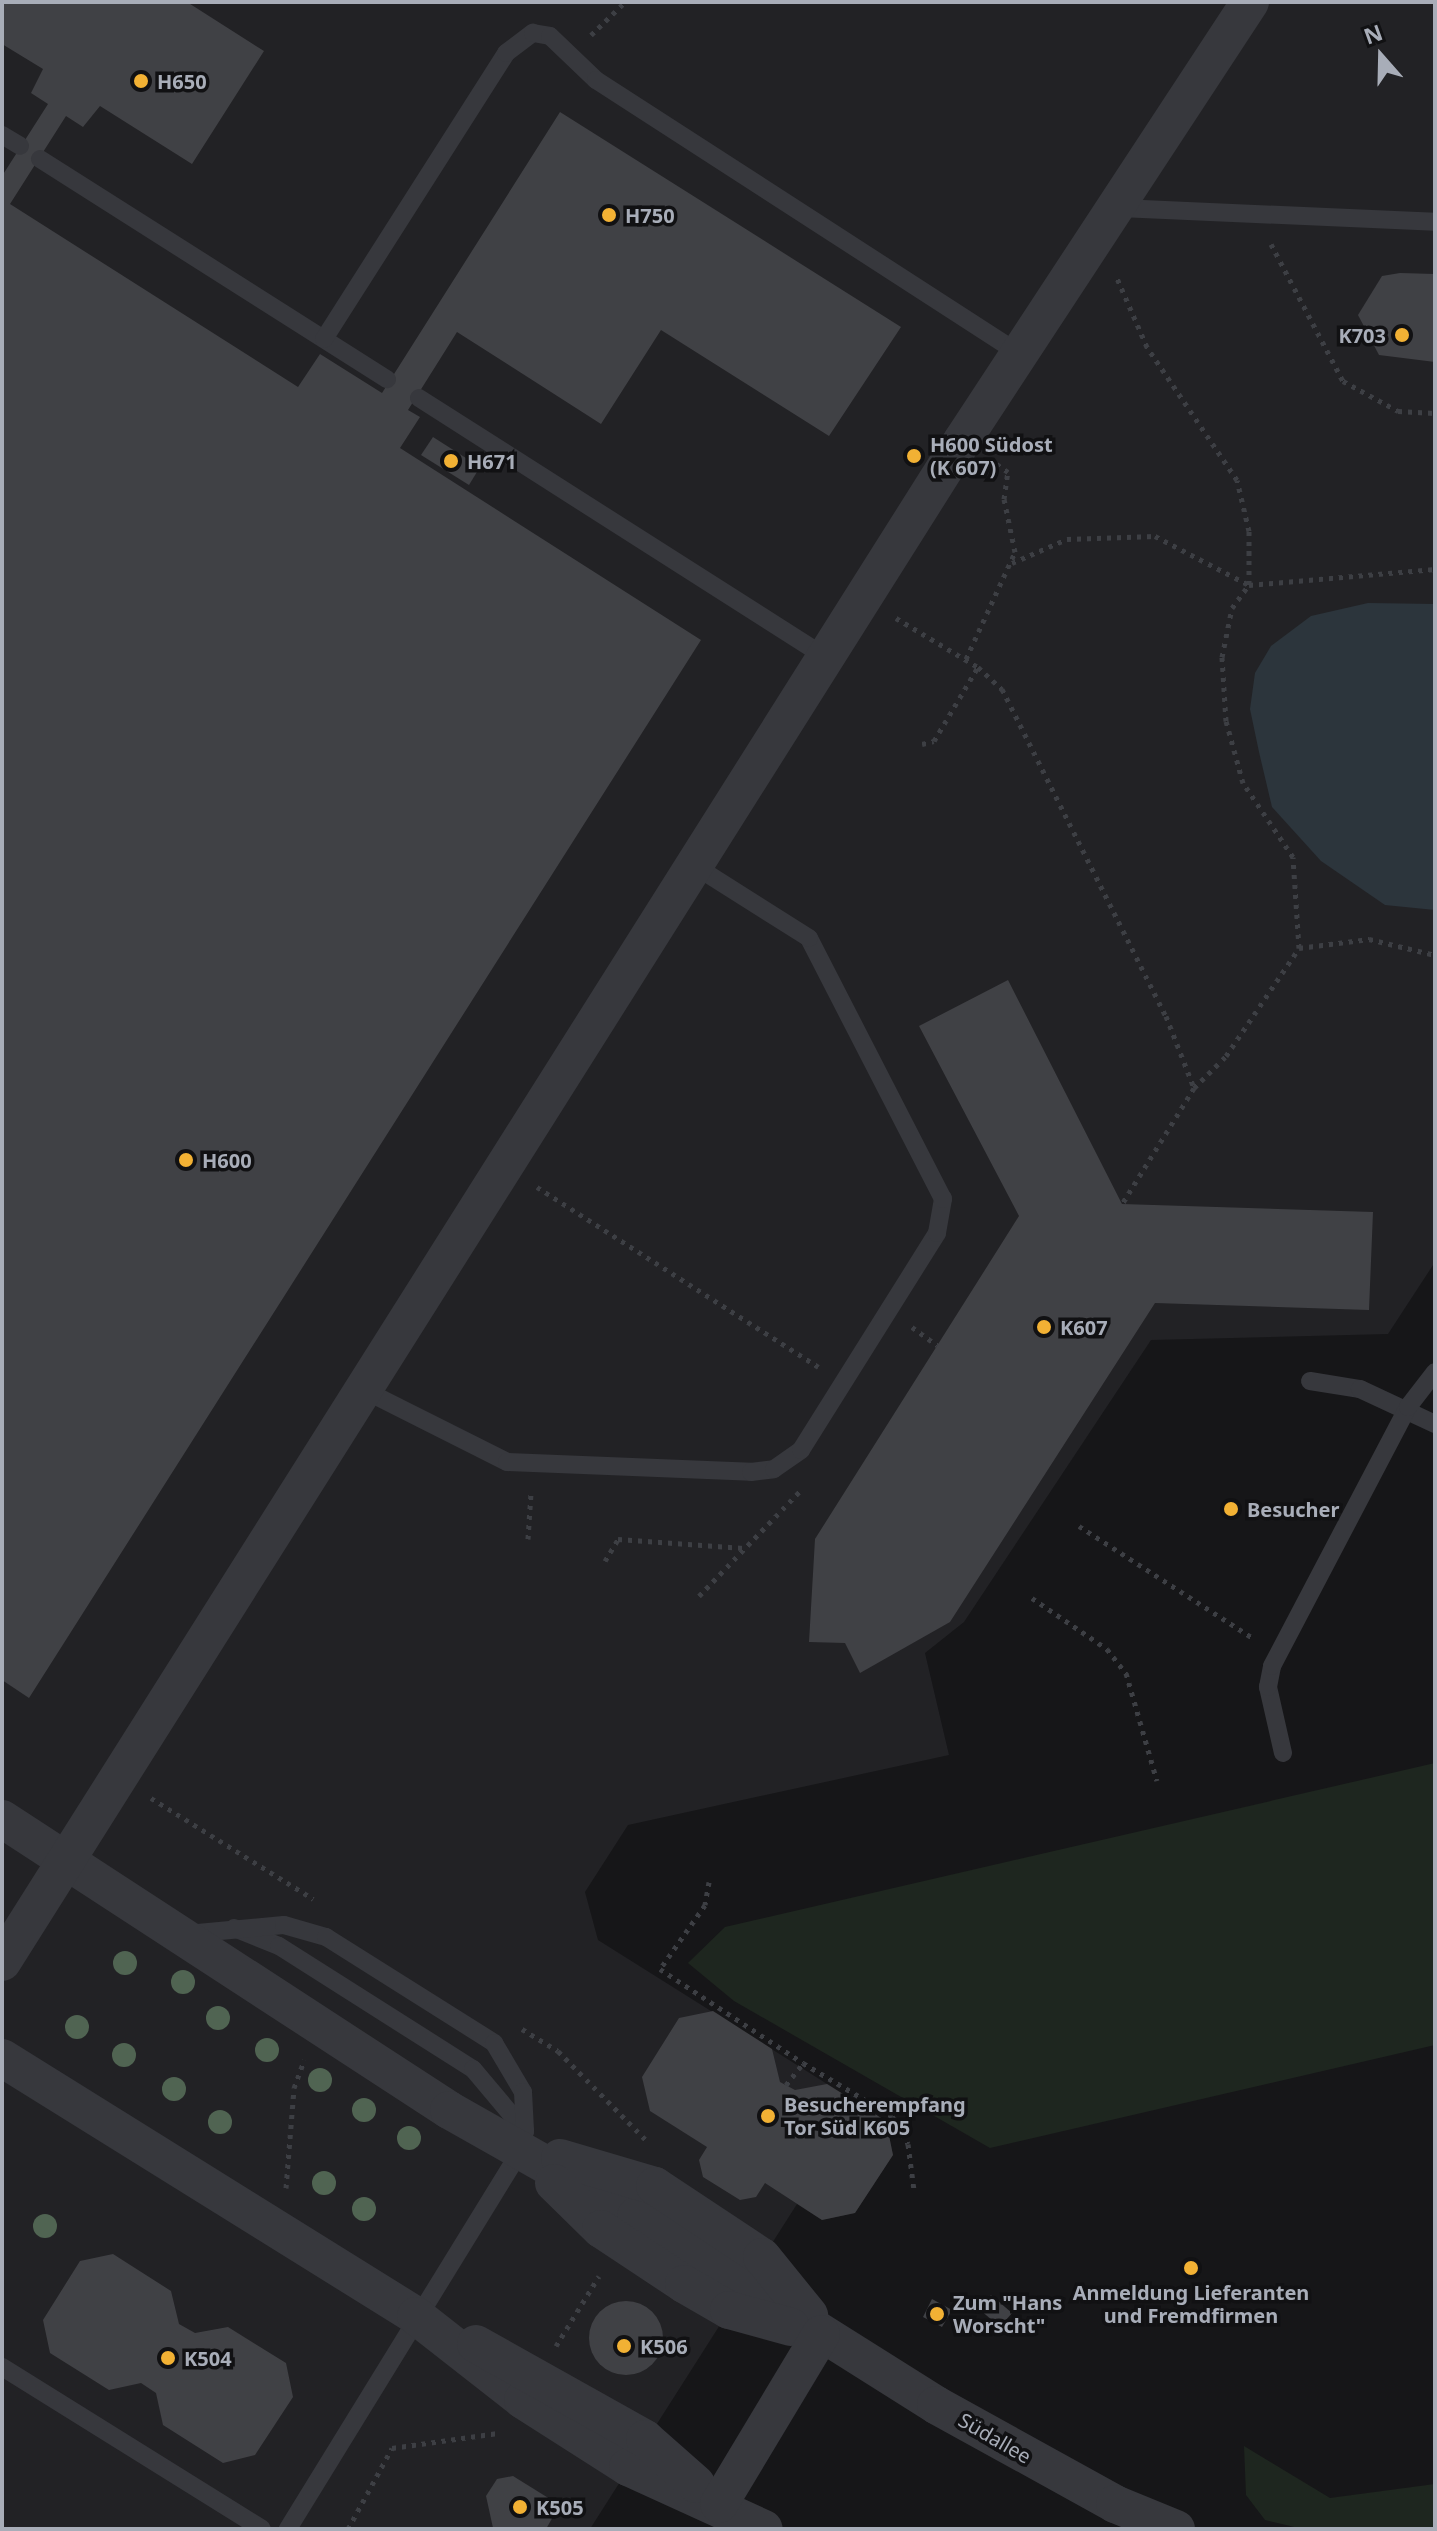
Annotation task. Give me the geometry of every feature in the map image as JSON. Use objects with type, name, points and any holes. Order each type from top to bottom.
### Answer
[{"type":"street","points":[[2,1962],[829,659],[962,441],[1109,222],[1250,2]]},
{"type":"street","name":"Südallee","points":[[2,1819],[324,2029],[523,2141],[821,2334],[1063,2477],[1176,2529]]},
{"type":"street","points":[[2,2058],[416,2316],[523,2400],[637,2453],[764,2529]]},
{"type":"street","points":[[719,2504],[821,2334]]},
{"type":"lane","points":[[324,339],[506,53],[533,33],[573,52],[596,80],[1020,354]]},
{"type":"lane","points":[[2,135],[20,146]]},
{"type":"lane","points":[[40,159],[387,379]]},
{"type":"lane","points":[[1109,222],[1256,214],[1435,222]]},
{"type":"lane","points":[[419,398],[829,659]]},
{"type":"lane","points":[[364,1390],[507,1462],[751,1472],[774,1469],[801,1450],[937,1233],[943,1199],[809,938],[695,866]]},
{"type":"lane","points":[[1283,1753],[1268,1687],[1279,1651],[1408,1407],[1435,1372]]},
{"type":"lane","points":[[1310,1381],[1408,1407],[1435,1424]]},
{"type":"lane","points":[[180,1934],[234,1928],[306,1927],[494,2043],[523,2092],[523,2141],[288,2529]]},
{"type":"lane","points":[[234,1928],[279,1946],[473,2069],[523,2141]]},
{"type":"lane","points":[[2,2367],[262,2529]]},
{"type":"path","points":[[573,52],[625,2]]},
{"type":"path","points":[[1256,214],[1343,381],[1398,411],[1435,413]]},
{"type":"path","points":[[1109,222],[1147,347],[1237,480],[1249,531],[1249,585],[1225,626],[1226,721],[1243,783],[1293,857],[1299,948],[1226,1056],[1194,1088],[1122,1204]]},
{"type":"path","points":[[962,441],[1008,472],[1012,563],[966,659]]},
{"type":"path","points":[[1012,563],[1067,539],[1155,536],[1249,585],[1435,569]]},
{"type":"path","points":[[865,600],[966,659],[1002,689],[1166,1016],[1194,1088]]},
{"type":"path","points":[[922,744],[934,741],[978,667]]},
{"type":"path","points":[[1299,948],[1369,939],[1435,955]]},
{"type":"path","points":[[505,1167],[843,1382]]},
{"type":"path","points":[[528,1539],[531,1484]]},
{"type":"path","points":[[1079,1526],[1279,1651]]},
{"type":"path","points":[[605,1561],[618,1539],[744,1548]]},
{"type":"path","points":[[1032,1598],[1107,1649],[1126,1673],[1157,1781]]},
{"type":"path","points":[[709,1882],[705,1905],[660,1969],[803,2063],[892,2116],[908,2144],[914,2190]]},
{"type":"path","points":[[270,2225],[289,2181],[296,2080],[324,2029]]},
{"type":"path","points":[[786,2085],[803,2063]]},
{"type":"shaded area","points":[[2,2],[1435,2],[1435,1262],[1388,1334],[1151,1340],[964,1622],[925,1653],[949,1755],[628,1825],[585,1892],[598,1940],[886,2121],[893,2155],[855,2213],[822,2220],[797,2204],[590,2529],[2,2529]]},
{"type":"shaded area","points":[[1368,603],[1435,604],[1435,910],[1385,905],[1321,861],[1272,807],[1259,752],[1250,709],[1255,673],[1271,646],[1311,616]]},
{"type":"shaded area","points":[[1435,1763],[1435,2045],[990,2148],[734,2001],[688,1963],[725,1927]]},
{"type":"shaded area","points":[[1244,2446],[1330,2498],[1435,2484],[1435,2529],[1303,2529],[1265,2520],[1246,2495]]},
{"type":"building","name":"H600","points":[[2,2],[187,2],[264,51],[192,164],[100,106],[83,127],[66,116],[10,204],[298,387],[320,354],[382,393],[560,112],[901,327],[829,436],[661,330],[601,424],[457,332],[408,410],[420,417],[400,448],[701,640],[29,1698],[2,1680],[2,176],[48,104],[31,93],[43,69],[2,44]]},
{"type":"building","name":"K703","points":[[1435,274],[1435,362],[1379,355],[1358,315],[1382,276]]},
{"type":"building","name":"H671","points":[[433,437],[480,467],[469,485],[421,455]]},
{"type":"building","name":"K607","points":[[1008,980],[1122,1204],[1373,1212],[1369,1310],[1155,1303],[950,1622],[860,1673],[845,1643],[809,1642],[815,1539],[1019,1216],[919,1026]]},
{"type":"building","name":"Besucherempfang Tor Süd K605","points":[[713,2011],[772,2049],[780,2082],[795,2090],[827,2084],[886,2121],[893,2155],[855,2213],[822,2220],[765,2183],[756,2197],[740,2200],[703,2177],[699,2160],[707,2147],[650,2111],[642,2077],[679,2018]]},
{"type":"building","name":"K504","points":[[113,2254],[171,2291],[179,2324],[195,2333],[228,2327],[286,2363],[293,2397],[255,2455],[223,2463],[163,2425],[156,2393],[141,2383],[109,2390],[50,2353],[43,2320],[80,2261]]},
{"type":"building","points":[[991,2295],[1012,2313],[1000,2327],[979,2309]]},
{"type":"building","name":"Zum \"Hans Worscht\"","points":[[932,2299],[952,2310],[942,2327],[923,2317]]},
{"type":"building","name":"K506","points":[[626,2301],[647,2307],[657,2317],[663,2338],[657,2359],[647,2369],[626,2375],[605,2369],[595,2359],[589,2338],[595,2317],[605,2307]]},
{"type":"building","name":"K505","points":[[513,2476],[550,2499],[554,2515],[546,2529],[493,2528],[486,2496],[497,2479]]},
{"type":"place","name":"H650","points":[[141,81]]},
{"type":"place","name":"H750","points":[[609,215]]},
{"type":"place","name":"K703","points":[[1402,335]]},
{"type":"place","name":"H600 Südost (K 607)","points":[[914,456]]},
{"type":"place","name":"H671","points":[[451,461]]},
{"type":"place","name":"H600","points":[[186,1160]]},
{"type":"place","name":"K607","points":[[1044,1327]]},
{"type":"place","name":"Besucher","points":[[1231,1509]]},
{"type":"place","name":"Besucherempfang Tor Süd K605","points":[[768,2116]]},
{"type":"place","name":"Anmeldung Lieferanten und Fremdfirmen","points":[[1191,2268]]},
{"type":"place","name":"Zum \"Hans Worscht\"","points":[[937,2314]]},
{"type":"place","name":"K506","points":[[624,2346]]},
{"type":"place","name":"K504","points":[[168,2358]]},
{"type":"place","name":"K505","points":[[520,2507]]}]
